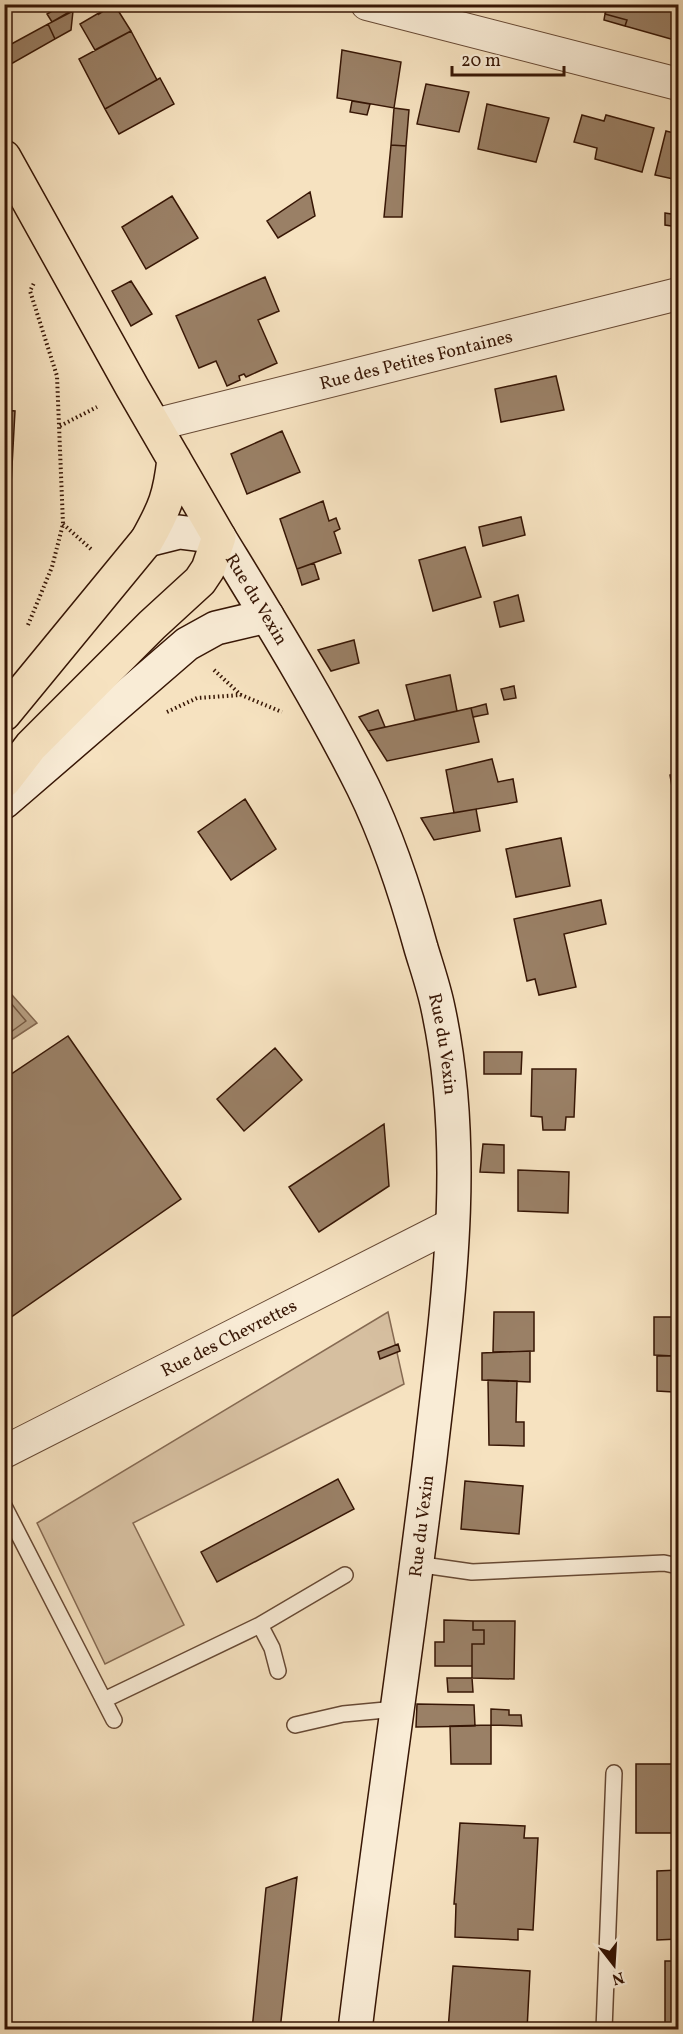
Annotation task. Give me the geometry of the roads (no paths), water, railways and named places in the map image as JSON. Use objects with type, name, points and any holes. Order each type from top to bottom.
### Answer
[{"type":"main road","name":"Rue du Vexin","points":[[4,157],[154,425],[334,732],[364,790],[392,854],[410,906],[438,1008],[452,1099],[455,1170],[446,1322],[355,2030]]},
{"type":"main road","points":[[4,714],[147,540],[163,511],[171,488],[174,459]]},
{"type":"main road","points":[[4,781],[31,746],[152,625],[200,581],[208,569],[219,537],[179,532],[147,540]]},
{"type":"main road","points":[[4,802],[187,644],[216,628],[267,616]]},
{"type":"street","points":[[367,4],[678,84]]},
{"type":"street","name":"Rue des Petites Fontaines","points":[[154,425],[678,294]]},
{"type":"street","name":"Rue des Chevrettes","points":[[4,1452],[453,1224]]},
{"type":"lane","points":[[4,1506],[114,1720]]},
{"type":"lane","points":[[416,1564],[472,1572],[664,1563],[678,1566]]},
{"type":"lane","points":[[104,1700],[260,1625],[345,1575]]},
{"type":"lane","points":[[260,1625],[272,1648],[278,1671]]},
{"type":"lane","points":[[295,1725],[343,1714],[396,1709]]},
{"type":"lane","points":[[604,2030],[614,1773]]},
{"type":"water","points":[[4,986],[37,1023],[5,1044],[4,1044]]}]
